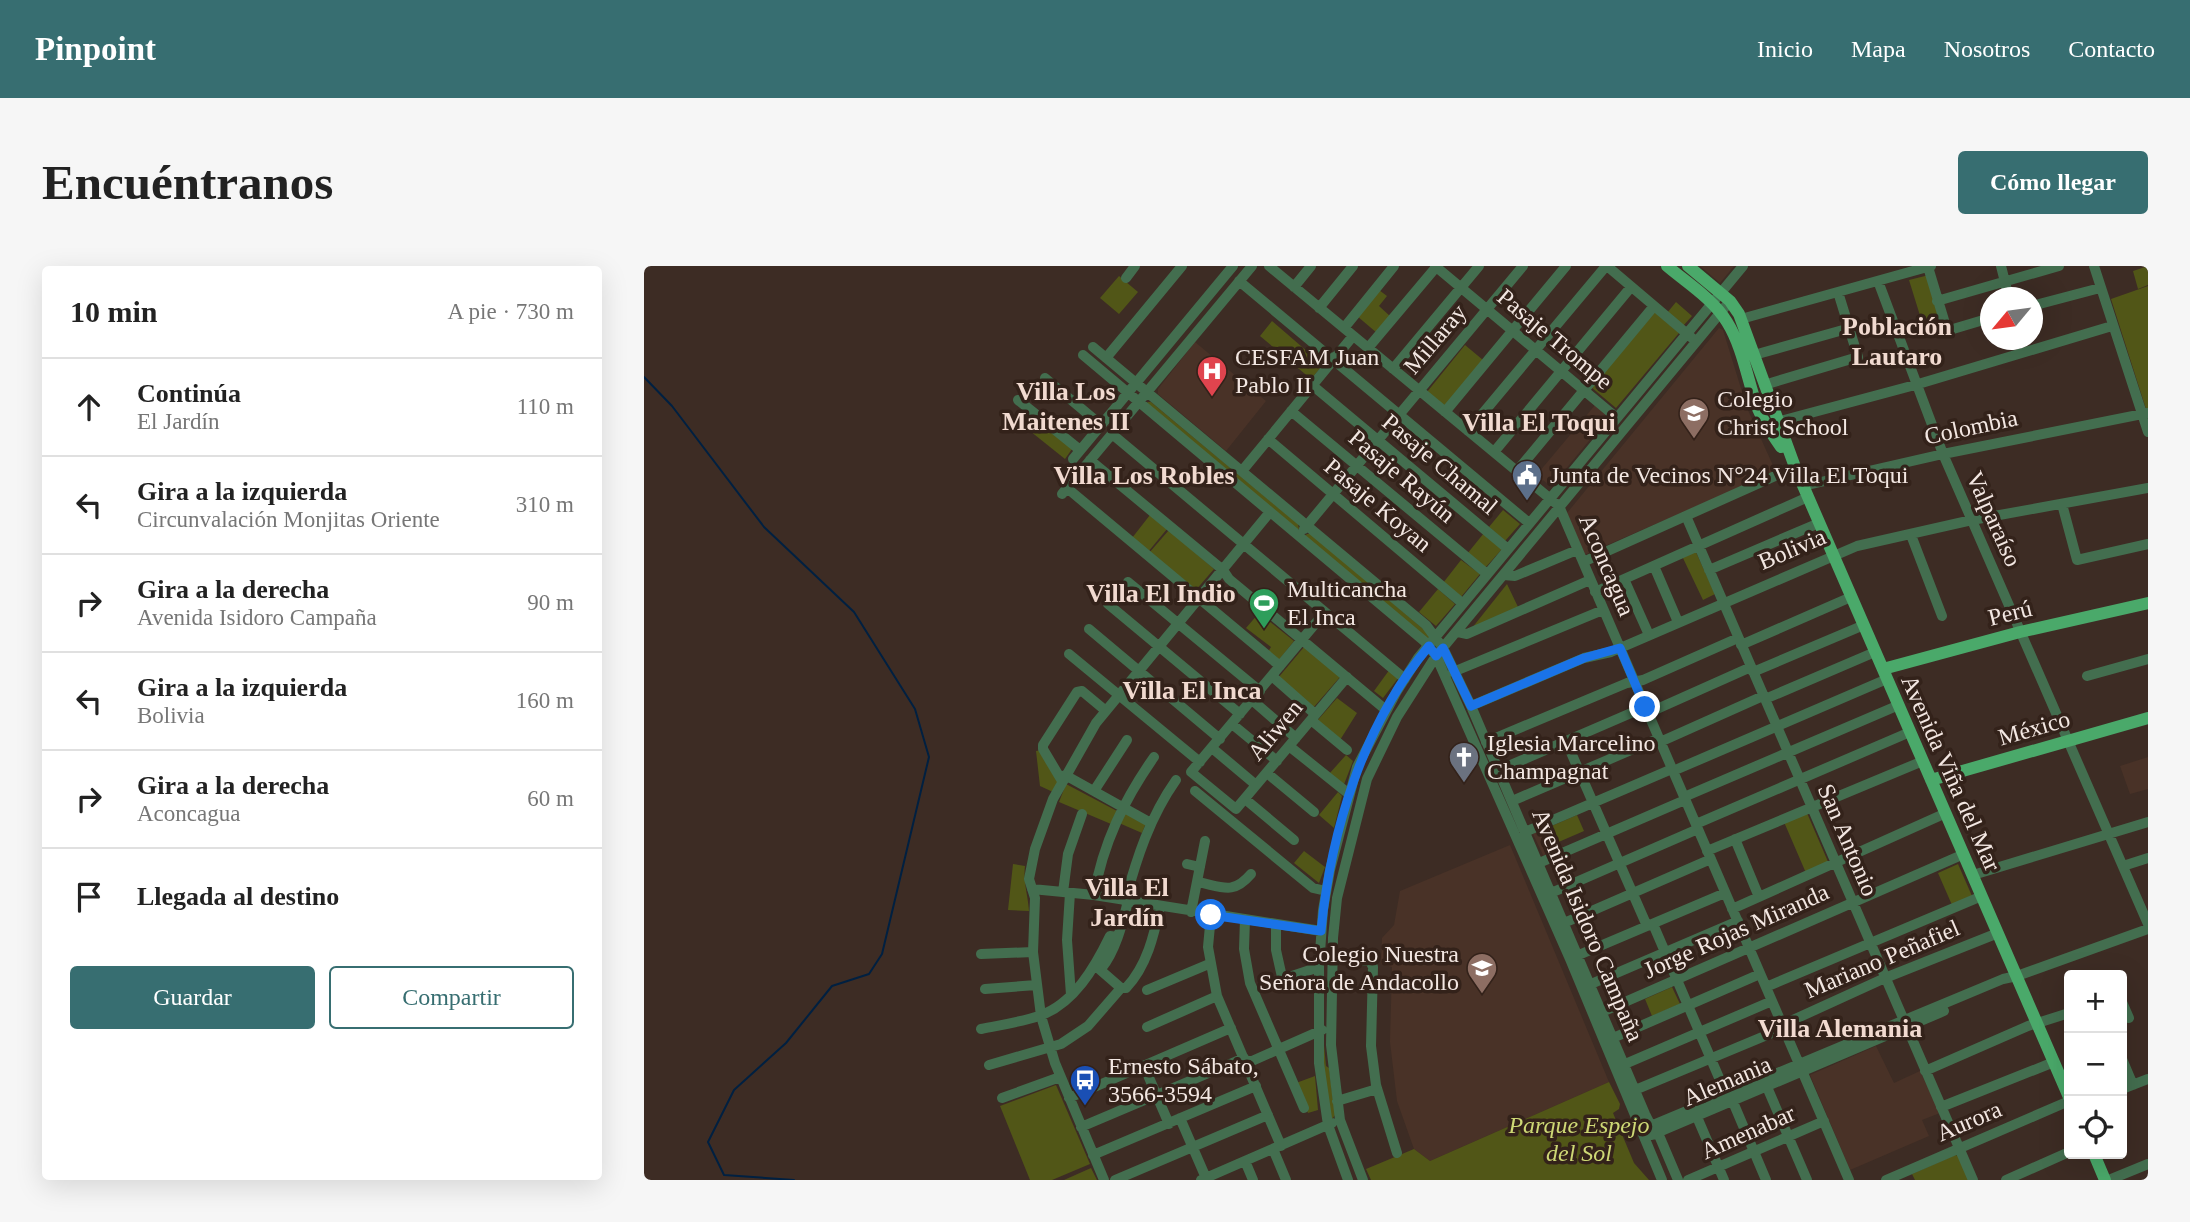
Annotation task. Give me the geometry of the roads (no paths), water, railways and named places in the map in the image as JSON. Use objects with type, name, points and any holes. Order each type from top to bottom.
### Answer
[{"type":"main road","name":"Avenida Viña del Mar","points":[[1667,266],[1716,308],[1733,333],[1756,405],[1773,426],[1795,467],[2068,1096]]},
{"type":"main road","name":"Avenida Viña del Mar","points":[[1688,266],[1725,297],[1741,319],[1764,385],[1773,426]]},
{"type":"main road","name":"Perú","points":[[1885,674],[2020,632],[2148,603]]},
{"type":"main road","name":"México","points":[[1931,780],[2148,718]]},
{"type":"main road","points":[[2096,1159],[2107,1180]]},
{"type":"street","points":[[1126,278],[1135,266]]},
{"type":"street","points":[[1106,358],[1182,266]]},
{"type":"street","points":[[1018,400],[1076,454],[1233,266]]},
{"type":"street","points":[[1252,266],[1065,491],[1280,666]]},
{"type":"street","name":"Aconcagua","points":[[1269,266],[1559,506],[1849,1180]]},
{"type":"street","points":[[1294,287],[1311,266]]},
{"type":"street","points":[[1319,307],[1353,266]]},
{"type":"street","points":[[1344,328],[1394,266]]},
{"type":"street","points":[[1368,348],[1436,266]]},
{"type":"street","name":"Pasaje Trompe","points":[[1436,266],[1617,418]]},
{"type":"street","points":[[1393,369],[1479,266]]},
{"type":"street","name":"Millaray","points":[[1298,536],[1523,266]]},
{"type":"street","points":[[1445,411],[1566,266]]},
{"type":"street","points":[[1468,431],[1606,266],[1696,341]]},
{"type":"street","points":[[1363,1180],[1340,1120],[1331,1045],[1337,898],[1367,779],[1397,717],[1439,652],[1696,341],[1743,266]]},
{"type":"street","points":[[1741,319],[1930,266],[1945,331],[1980,321]]},
{"type":"street","points":[[2001,266],[2007,287]]},
{"type":"street","points":[[1937,301],[2059,266]]},
{"type":"street","points":[[2094,266],[2112,326],[2145,414],[2148,432]]},
{"type":"street","points":[[1239,281],[1529,523]]},
{"type":"street","name":"Valparaíso","points":[[1878,281],[1943,454],[2148,924]]},
{"type":"street","points":[[1494,452],[1631,287]]},
{"type":"street","points":[[2043,303],[2100,288]]},
{"type":"street","points":[[1764,385],[1857,357],[1838,292]]},
{"type":"street","points":[[1517,471],[1654,306]]},
{"type":"street","points":[[1348,1180],[1328,1125],[1319,1063],[1319,967],[1326,891],[1357,767],[1405,679],[1432,641],[1687,333],[1716,308]]},
{"type":"street","points":[[1773,426],[2112,326]]},
{"type":"street","points":[[1754,355],[1850,328]]},
{"type":"street","points":[[1242,471],[1353,336]]},
{"type":"street","name":"Avenida Isidoro Campaña","points":[[1093,347],[1426,625],[1432,641],[1454,672],[1471,706],[1564,923],[1574,957],[1591,984],[1635,1090],[1662,1180]]},
{"type":"street","name":"Avenida Isidoro Campaña","points":[[1083,355],[1298,536],[1432,641]]},
{"type":"street","points":[[1045,378],[1101,425]]},
{"type":"street","name":"Pasaje Chamal","points":[[1312,385],[1508,549]]},
{"type":"street","name":"Pasaje Rayún","points":[[1291,411],[1487,574]]},
{"type":"street","name":"Colombia","points":[[1595,592],[1805,492],[1943,454],[2145,414]]},
{"type":"street","points":[[1112,434],[1405,679]]},
{"type":"street","name":"Pasaje Koyan","points":[[1268,439],[1462,603]]},
{"type":"street","points":[[1090,460],[1387,710]]},
{"type":"street","points":[[1583,562],[1795,467]]},
{"type":"street","name":"Bolivia","points":[[1471,706],[1584,658],[1620,648],[1857,545],[1972,520],[2148,488]]},
{"type":"street","points":[[2062,504],[2077,560],[2148,544]]},
{"type":"street","points":[[1104,1180],[1060,1077],[1041,1016],[1033,952],[1035,898],[1029,879],[1035,849],[1048,810],[1083,742],[1119,694],[1270,512]]},
{"type":"street","name":"San Antonio","points":[[1686,516],[1972,1180]]},
{"type":"street","points":[[1709,570],[1819,523]]},
{"type":"street","points":[[1911,535],[1942,616]]},
{"type":"street","points":[[1504,575],[1515,576],[1577,550]]},
{"type":"street","points":[[1654,566],[1678,622]]},
{"type":"street","points":[[1625,579],[1649,635]]},
{"type":"street","points":[[1458,632],[1468,634],[1590,580]]},
{"type":"street","points":[[1128,582],[1260,691]]},
{"type":"street","points":[[1486,742],[1851,597]]},
{"type":"street","points":[[1108,604],[1240,714]]},
{"type":"street","points":[[1454,672],[1603,610]]},
{"type":"street","points":[[1069,654],[1200,762],[1325,612]]},
{"type":"street","points":[[1499,770],[1566,741],[1864,625]]},
{"type":"street","points":[[1089,629],[1220,739]]},
{"type":"street","name":"Avenida Isidoro Campaña","points":[[1439,652],[1648,1131],[1678,1180]]},
{"type":"street","points":[[1512,801],[1875,652]]},
{"type":"street","points":[[2087,676],[2148,659]]},
{"type":"street","points":[[1525,832],[1776,726],[1885,674]]},
{"type":"street","points":[[1272,676],[1347,750]]},
{"type":"street","name":"Aliwen","points":[[1200,762],[1191,772],[1236,809],[1347,677]]},
{"type":"street","points":[[1106,710],[1082,691],[1077,692],[1043,745],[1063,778],[1094,791],[1151,823]]},
{"type":"street","points":[[1252,700],[1349,794]]},
{"type":"street","points":[[1539,863],[1899,705]]},
{"type":"street","points":[[1232,724],[1277,761]]},
{"type":"street","points":[[1551,893],[1910,732]]},
{"type":"street","points":[[1094,791],[1126,740]]},
{"type":"street","points":[[1566,741],[1632,894],[1665,952],[1766,1180]]},
{"type":"street","points":[[1212,748],[1256,785]]},
{"type":"street","points":[[1094,895],[1099,867],[1111,832],[1132,788],[1154,757]]},
{"type":"street","points":[[1564,923],[1632,894],[1735,839],[1923,761]]},
{"type":"street","points":[[1267,773],[1314,812]]},
{"type":"street","points":[[981,1030],[1041,1016],[1071,995],[1108,961],[1118,937],[1134,865],[1151,823],[1176,780]]},
{"type":"street","points":[[1195,791],[1312,888],[1326,891]]},
{"type":"street","points":[[1245,799],[1294,840]]},
{"type":"street","points":[[1732,909],[1946,813]]},
{"type":"street","points":[[1071,995],[1067,940],[1068,854],[1083,814]]},
{"type":"street","points":[[1973,875],[2148,822]]},
{"type":"street","points":[[1735,839],[1759,897]]},
{"type":"street","points":[[1191,912],[1205,841]]},
{"type":"street","name":"Jorge Rojas Miranda","points":[[1602,1012],[1964,854]]},
{"type":"street","points":[[2123,866],[2148,858]]},
{"type":"street","points":[[1187,864],[1200,867]]},
{"type":"street","points":[[1197,887],[1235,888],[1251,874]]},
{"type":"street","points":[[1032,889],[1094,895],[1321,931]]},
{"type":"street","points":[[1574,957],[1725,893]]},
{"type":"street","points":[[1766,987],[1982,896]]},
{"type":"street","points":[[989,1065],[1061,1044],[1088,1026],[1122,988],[1131,983],[1143,964],[1160,907]]},
{"type":"street","points":[[1211,915],[1209,964],[1217,996],[1268,1115],[1286,1180]]},
{"type":"street","points":[[1245,919],[1244,949],[1250,983],[1304,1108]]},
{"type":"street","points":[[1591,984],[1738,921]]},
{"type":"street","points":[[1276,925],[1276,950],[1282,977],[1319,967]]},
{"type":"street","name":"Alemania","points":[[1648,1131],[1905,1024],[2003,979],[2148,929]]},
{"type":"street","name":"Mariano Peñafiel","points":[[1635,1090],[1783,1026],[1885,978],[1998,933]]},
{"type":"street","points":[[981,954],[1033,952]]},
{"type":"street","points":[[1333,959],[1370,961],[1373,967],[1371,1046],[1377,1089],[1397,1153]]},
{"type":"street","points":[[1147,990],[1209,964]]},
{"type":"street","points":[[1098,968],[1122,988]]},
{"type":"street","points":[[1613,1038],[1760,974]]},
{"type":"street","points":[[985,989],[1036,985]]},
{"type":"street","points":[[1147,1027],[1217,996]]},
{"type":"street","points":[[1625,1064],[1772,1001]]},
{"type":"street","points":[[2127,1013],[2129,1018]]},
{"type":"street","points":[[1925,1071],[2064,1015]]},
{"type":"street","points":[[1069,1098],[1231,1028]]},
{"type":"street","points":[[1081,1127],[1244,1059],[1251,1061],[1318,1031],[1326,1029],[1331,1045]]},
{"type":"street","points":[[1941,1107],[2054,1062]]},
{"type":"street","points":[[1144,1066],[1170,1124]]},
{"type":"street","name":"Alemania","points":[[1648,1131],[1697,1117],[1730,1098],[1767,1087],[1801,1068]]},
{"type":"street","points":[[2127,1071],[2133,1085]]},
{"type":"street","points":[[1002,1098],[1060,1077]]},
{"type":"street","points":[[2127,1087],[2148,1079]]},
{"type":"street","points":[[1093,1155],[1256,1086]]},
{"type":"street","points":[[1767,1087],[1807,1180]]},
{"type":"street","points":[[1337,1101],[1377,1089]]},
{"type":"street","name":"Aurora","points":[[1886,1180],[2064,1101]]},
{"type":"street","points":[[1115,1180],[1268,1115]]},
{"type":"street","points":[[1697,1117],[1724,1180]]},
{"type":"street","points":[[1180,1118],[1211,1178],[1340,1120]]},
{"type":"street","name":"Amenabar","points":[[1688,1180],[1824,1121]]},
{"type":"street","points":[[2006,1180],[2064,1154]]},
{"type":"street","points":[[1245,1161],[1253,1180]]},
{"type":"street","points":[[2107,1180],[2148,1164]]},
{"type":"waterway","points":[[644,377],[672,406],[764,527],[854,612],[915,709],[929,757],[882,954],[869,974],[832,986],[786,1043],[734,1090],[708,1142],[724,1175],[794,1180]]},
{"type":"place","name":"CESFAM Juan Pablo II","points":[[1212,398]]},
{"type":"place","name":"Colegio Christ School","points":[[1694,440]]},
{"type":"place","name":"Junta de Vecinos N°24 Villa El Toqui","points":[[1527,502]]},
{"type":"place","name":"Multicancha El Inca","points":[[1264,630]]},
{"type":"place","name":"Iglesia Marcelino Champagnat","points":[[1464,784]]},
{"type":"place","name":"Colegio Nuestra Señora de Andacollo","points":[[1482,995]]},
{"type":"place","name":"Ernesto Sábato, 3566-3594","points":[[1085,1107]]},
{"type":"district","name":"Población Lautaro","points":[[1897,341]]},
{"type":"district","name":"Villa Los Maitenes II","points":[[1066,406]]},
{"type":"district","name":"Villa El Toqui","points":[[1539,422]]},
{"type":"district","name":"Villa Los Robles","points":[[1144,475]]},
{"type":"district","name":"Villa El Indio","points":[[1161,593]]},
{"type":"district","name":"Villa El Inca","points":[[1192,690]]},
{"type":"district","name":"Villa El Jardín","points":[[1127,902]]},
{"type":"district","name":"Villa Alemania","points":[[1840,1028]]},
{"type":"park label","name":"Parque Espejo del Sol","points":[[1579,1139]]}]
